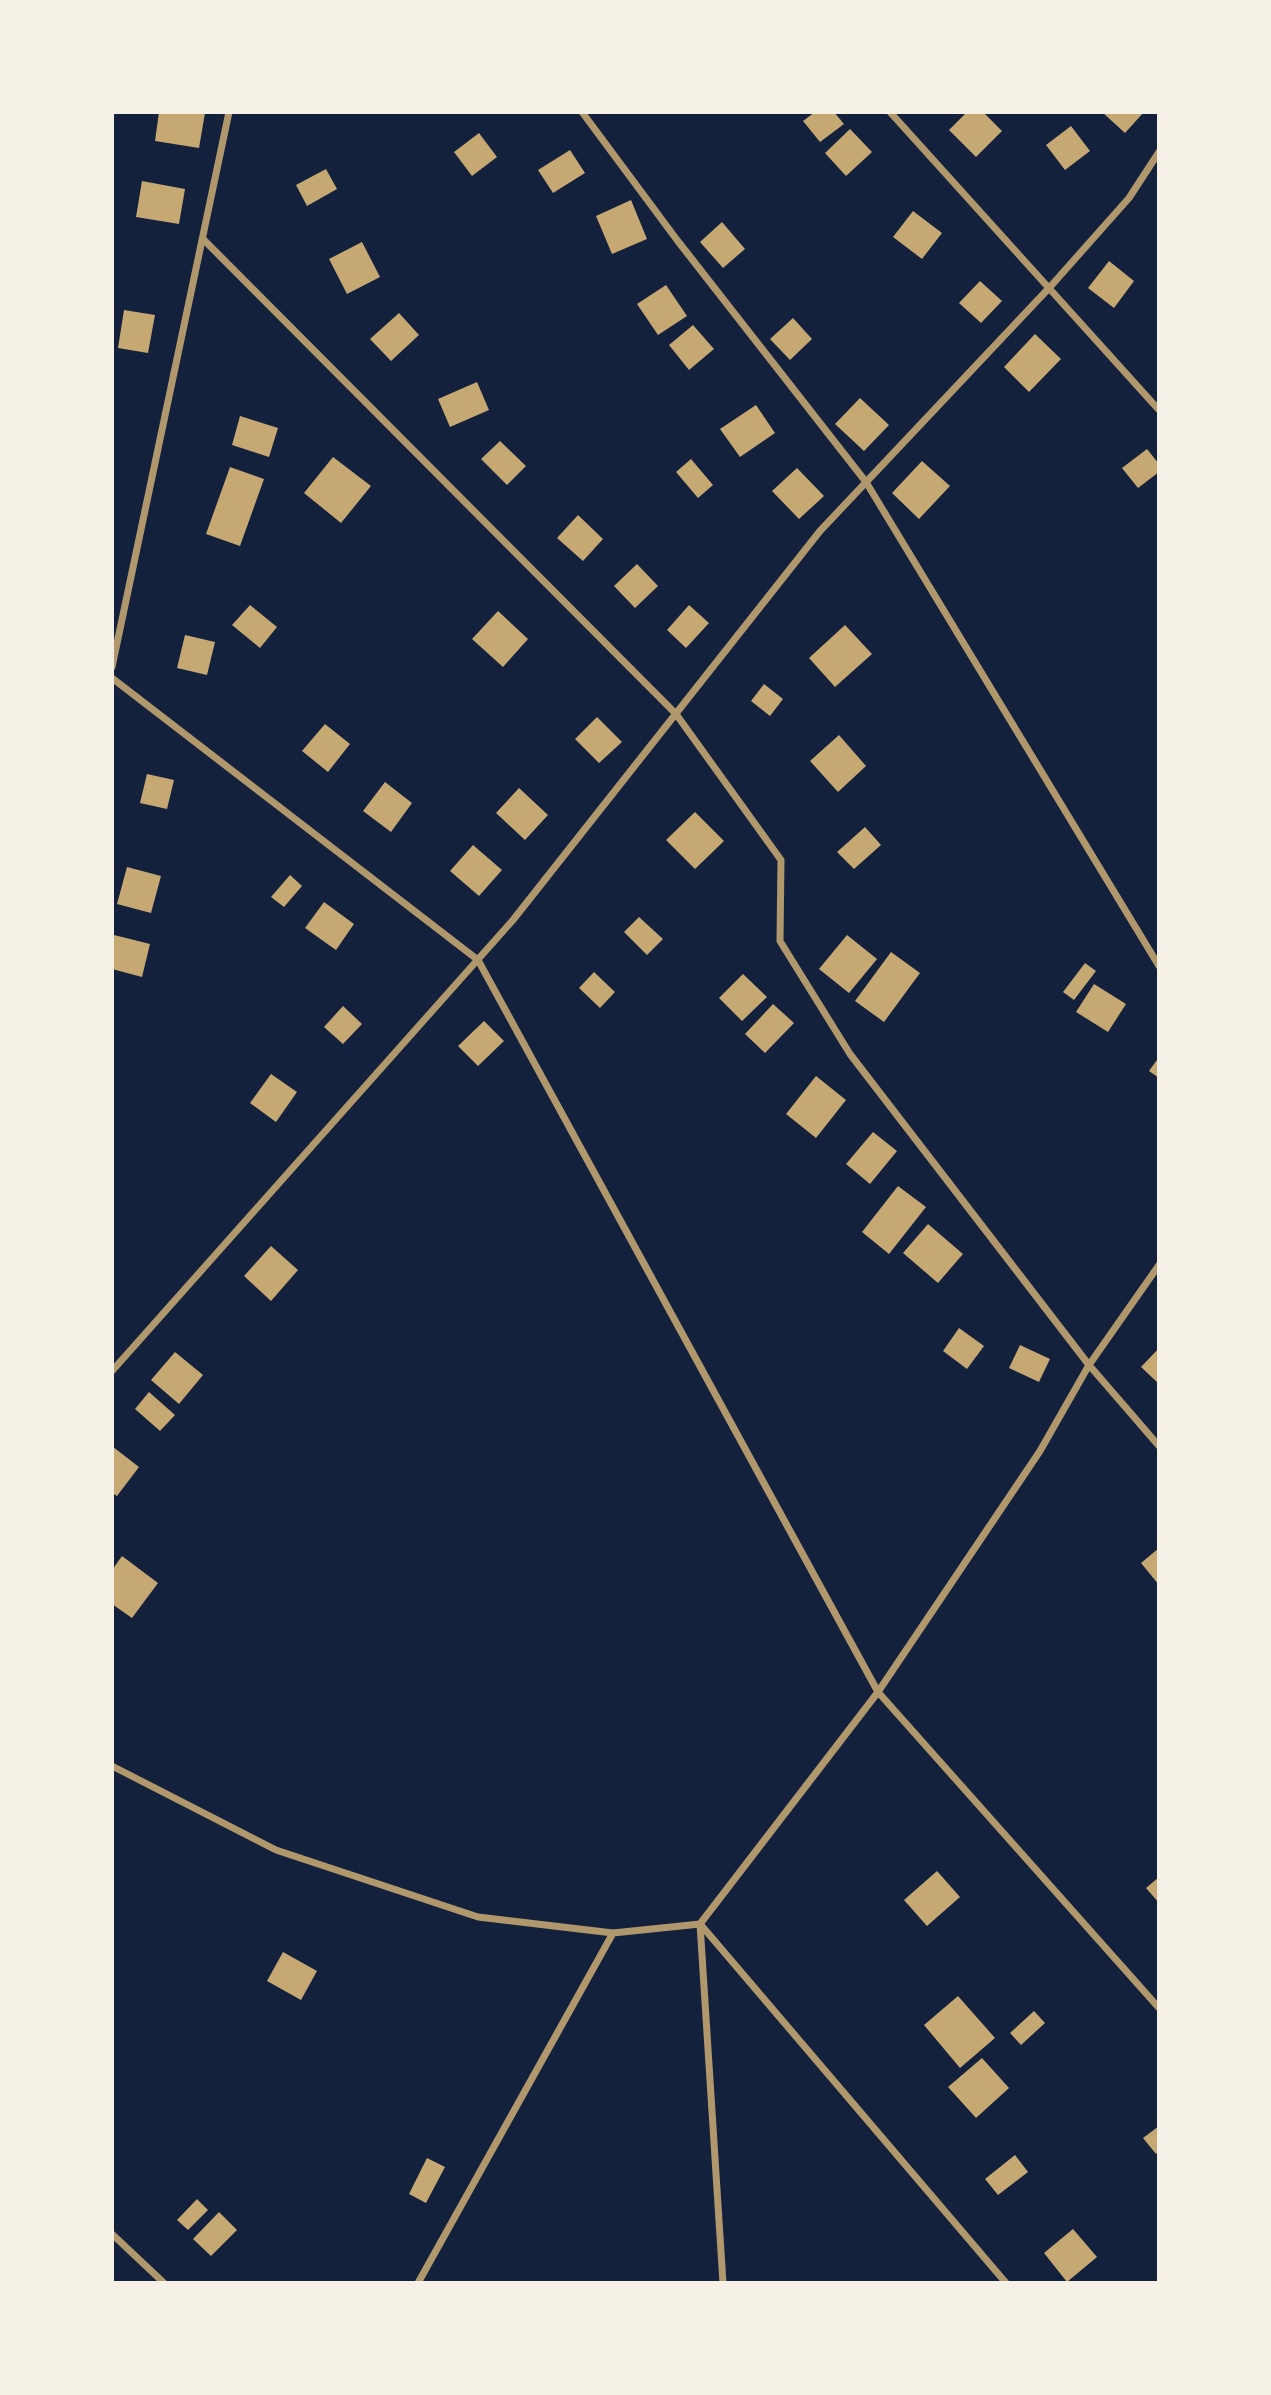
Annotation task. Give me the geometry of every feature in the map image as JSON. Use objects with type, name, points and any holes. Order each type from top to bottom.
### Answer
[{"type":"street","points":[[112,667],[229,112]]},
{"type":"street","points":[[582,112],[677,240],[866,482],[1159,965]]},
{"type":"street","points":[[890,112],[1159,410]]},
{"type":"street","points":[[112,1371],[513,920],[820,531],[1049,287],[1129,198],[1158,156]]},
{"type":"street","points":[[202,239],[676,714],[781,860],[780,941],[850,1054],[1089,1365],[1159,1446]]},
{"type":"street","points":[[112,678],[478,960],[878,1692],[1159,2008]]},
{"type":"street","points":[[723,2283],[700,1924],[878,1692],[1040,1451],[1089,1365],[1159,1265]]},
{"type":"street","points":[[112,1766],[276,1850],[478,1917],[613,1933],[700,1924]]},
{"type":"street","points":[[700,1924],[1006,2283]]},
{"type":"street","points":[[418,2283],[613,1933]]},
{"type":"street","points":[[112,2234],[164,2283]]},
{"type":"building","points":[[159,112],[205,113],[199,148],[155,141]]},
{"type":"building","points":[[815,112],[834,112],[844,124],[820,142],[803,121]]},
{"type":"building","points":[[967,112],[983,112],[1002,131],[976,157],[949,130]]},
{"type":"building","points":[[1102,112],[1144,112],[1125,133]]},
{"type":"building","points":[[1071,126],[1090,151],[1065,170],[1046,145]]},
{"type":"building","points":[[850,129],[872,152],[846,176],[825,153]]},
{"type":"building","points":[[479,133],[497,157],[472,176],[454,152]]},
{"type":"building","points":[[570,150],[585,173],[553,193],[538,170]]},
{"type":"building","points":[[326,169],[337,189],[307,206],[296,185]]},
{"type":"building","points":[[142,181],[185,189],[179,224],[136,217]]},
{"type":"building","points":[[631,200],[647,239],[612,254],[596,216]]},
{"type":"building","points":[[913,211],[942,233],[922,259],[893,237]]},
{"type":"building","points":[[722,222],[745,249],[723,268],[700,242]]},
{"type":"building","points":[[362,242],[380,277],[347,294],[329,259]]},
{"type":"building","points":[[1109,261],[1134,281],[1114,308],[1088,288]]},
{"type":"building","points":[[980,281],[1002,301],[981,323],[959,303]]},
{"type":"building","points":[[666,285],[687,316],[658,335],[637,304]]},
{"type":"building","points":[[124,310],[155,315],[148,353],[118,348]]},
{"type":"building","points":[[399,313],[419,335],[391,361],[370,339]]},
{"type":"building","points":[[793,318],[812,339],[790,360],[770,339]]},
{"type":"building","points":[[693,325],[714,349],[689,370],[669,345]]},
{"type":"building","points":[[1035,334],[1061,359],[1029,392],[1004,367]]},
{"type":"building","points":[[477,382],[489,410],[450,427],[438,399]]},
{"type":"building","points":[[860,398],[889,425],[864,451],[835,424]]},
{"type":"building","points":[[756,405],[775,433],[740,457],[720,429]]},
{"type":"building","points":[[240,416],[278,428],[269,457],[232,445]]},
{"type":"building","points":[[500,441],[526,466],[507,485],[481,459]]},
{"type":"building","points":[[1147,449],[1159,464],[1159,472],[1138,488],[1122,468]]},
{"type":"building","points":[[333,457],[371,486],[341,523],[304,493]]},
{"type":"building","points":[[691,459],[713,485],[698,498],[676,472]]},
{"type":"building","points":[[922,461],[950,486],[919,519],[892,493]]},
{"type":"building","points":[[230,467],[264,479],[240,546],[206,534]]},
{"type":"building","points":[[797,468],[824,496],[799,519],[772,491]]},
{"type":"building","points":[[578,515],[603,539],[583,561],[557,538]]},
{"type":"building","points":[[637,564],[658,586],[635,608],[614,586]]},
{"type":"building","points":[[250,605],[277,627],[260,648],[232,625]]},
{"type":"building","points":[[689,605],[709,623],[686,648],[667,630]]},
{"type":"building","points":[[498,611],[528,639],[503,667],[472,639]]},
{"type":"building","points":[[845,625],[872,654],[835,687],[809,658]]},
{"type":"building","points":[[185,635],[215,642],[207,675],[177,668]]},
{"type":"building","points":[[764,684],[783,699],[770,716],[751,701]]},
{"type":"building","points":[[597,717],[622,742],[599,763],[575,739]]},
{"type":"building","points":[[325,724],[350,744],[328,772],[302,751]]},
{"type":"building","points":[[839,735],[866,766],[838,792],[810,761]]},
{"type":"building","points":[[147,774],[174,780],[167,809],[140,803]]},
{"type":"building","points":[[385,782],[412,803],[391,832],[363,811]]},
{"type":"building","points":[[519,788],[548,815],[525,840],[496,813]]},
{"type":"building","points":[[695,812],[724,841],[695,869],[666,840]]},
{"type":"building","points":[[865,827],[881,845],[854,869],[837,852]]},
{"type":"building","points":[[473,845],[502,870],[479,896],[450,871]]},
{"type":"building","points":[[127,867],[161,876],[151,913],[117,904]]},
{"type":"building","points":[[290,875],[302,886],[284,907],[271,897]]},
{"type":"building","points":[[324,902],[354,924],[336,950],[305,928]]},
{"type":"building","points":[[639,917],[663,939],[647,955],[624,932]]},
{"type":"building","points":[[114,935],[150,944],[142,977],[112,969]]},
{"type":"building","points":[[847,935],[877,959],[849,993],[819,969]]},
{"type":"building","points":[[891,952],[920,973],[884,1022],[855,1001]]},
{"type":"building","points":[[1085,963],[1096,971],[1074,1000],[1063,992]]},
{"type":"building","points":[[594,972],[615,992],[600,1008],[579,988]]},
{"type":"building","points":[[743,974],[767,997],[742,1021],[719,998]]},
{"type":"building","points":[[1094,984],[1126,1004],[1108,1032],[1076,1012]]},
{"type":"building","points":[[773,1004],[794,1023],[765,1053],[745,1034]]},
{"type":"building","points":[[343,1006],[362,1024],[343,1044],[324,1027]]},
{"type":"building","points":[[484,1021],[504,1041],[478,1066],[458,1046]]},
{"type":"building","points":[[1159,1057],[1159,1078],[1149,1071]]},
{"type":"building","points":[[271,1074],[297,1092],[276,1122],[250,1103]]},
{"type":"building","points":[[816,1076],[846,1100],[816,1138],[786,1114]]},
{"type":"building","points":[[873,1132],[897,1151],[870,1184],[846,1164]]},
{"type":"building","points":[[898,1186],[926,1207],[889,1254],[862,1232]]},
{"type":"building","points":[[928,1224],[963,1254],[938,1283],[903,1253]]},
{"type":"building","points":[[271,1246],[298,1270],[271,1301],[244,1276]]},
{"type":"building","points":[[959,1328],[984,1346],[967,1369],[943,1351]]},
{"type":"building","points":[[1020,1345],[1050,1359],[1039,1382],[1009,1368]]},
{"type":"building","points":[[1159,1348],[1159,1384],[1141,1367]]},
{"type":"building","points":[[175,1352],[203,1375],[179,1404],[151,1380]]},
{"type":"building","points":[[149,1392],[175,1415],[160,1431],[135,1409]]},
{"type":"building","points":[[112,1446],[139,1467],[117,1496],[112,1493]]},
{"type":"building","points":[[1159,1548],[1159,1585],[1141,1563]]},
{"type":"building","points":[[122,1556],[158,1583],[132,1618],[112,1604],[112,1570]]},
{"type":"building","points":[[937,1871],[960,1897],[927,1926],[904,1900]]},
{"type":"building","points":[[1159,1877],[1159,1903],[1146,1888]]},
{"type":"building","points":[[283,1952],[317,1971],[301,2000],[267,1981]]},
{"type":"building","points":[[958,1996],[995,2038],[960,2068],[924,2025]]},
{"type":"building","points":[[1034,2011],[1045,2023],[1021,2045],[1010,2033]]},
{"type":"building","points":[[982,2058],[1009,2088],[976,2118],[948,2087]]},
{"type":"building","points":[[1159,2126],[1159,2151],[1156,2154],[1143,2138]]},
{"type":"building","points":[[1015,2155],[1028,2172],[998,2195],[985,2179]]},
{"type":"building","points":[[427,2158],[445,2167],[426,2203],[409,2194]]},
{"type":"building","points":[[197,2199],[208,2210],[188,2230],[177,2220]]},
{"type":"building","points":[[219,2212],[237,2230],[211,2256],[193,2239]]},
{"type":"building","points":[[1073,2229],[1097,2257],[1067,2282],[1044,2253]]}]
